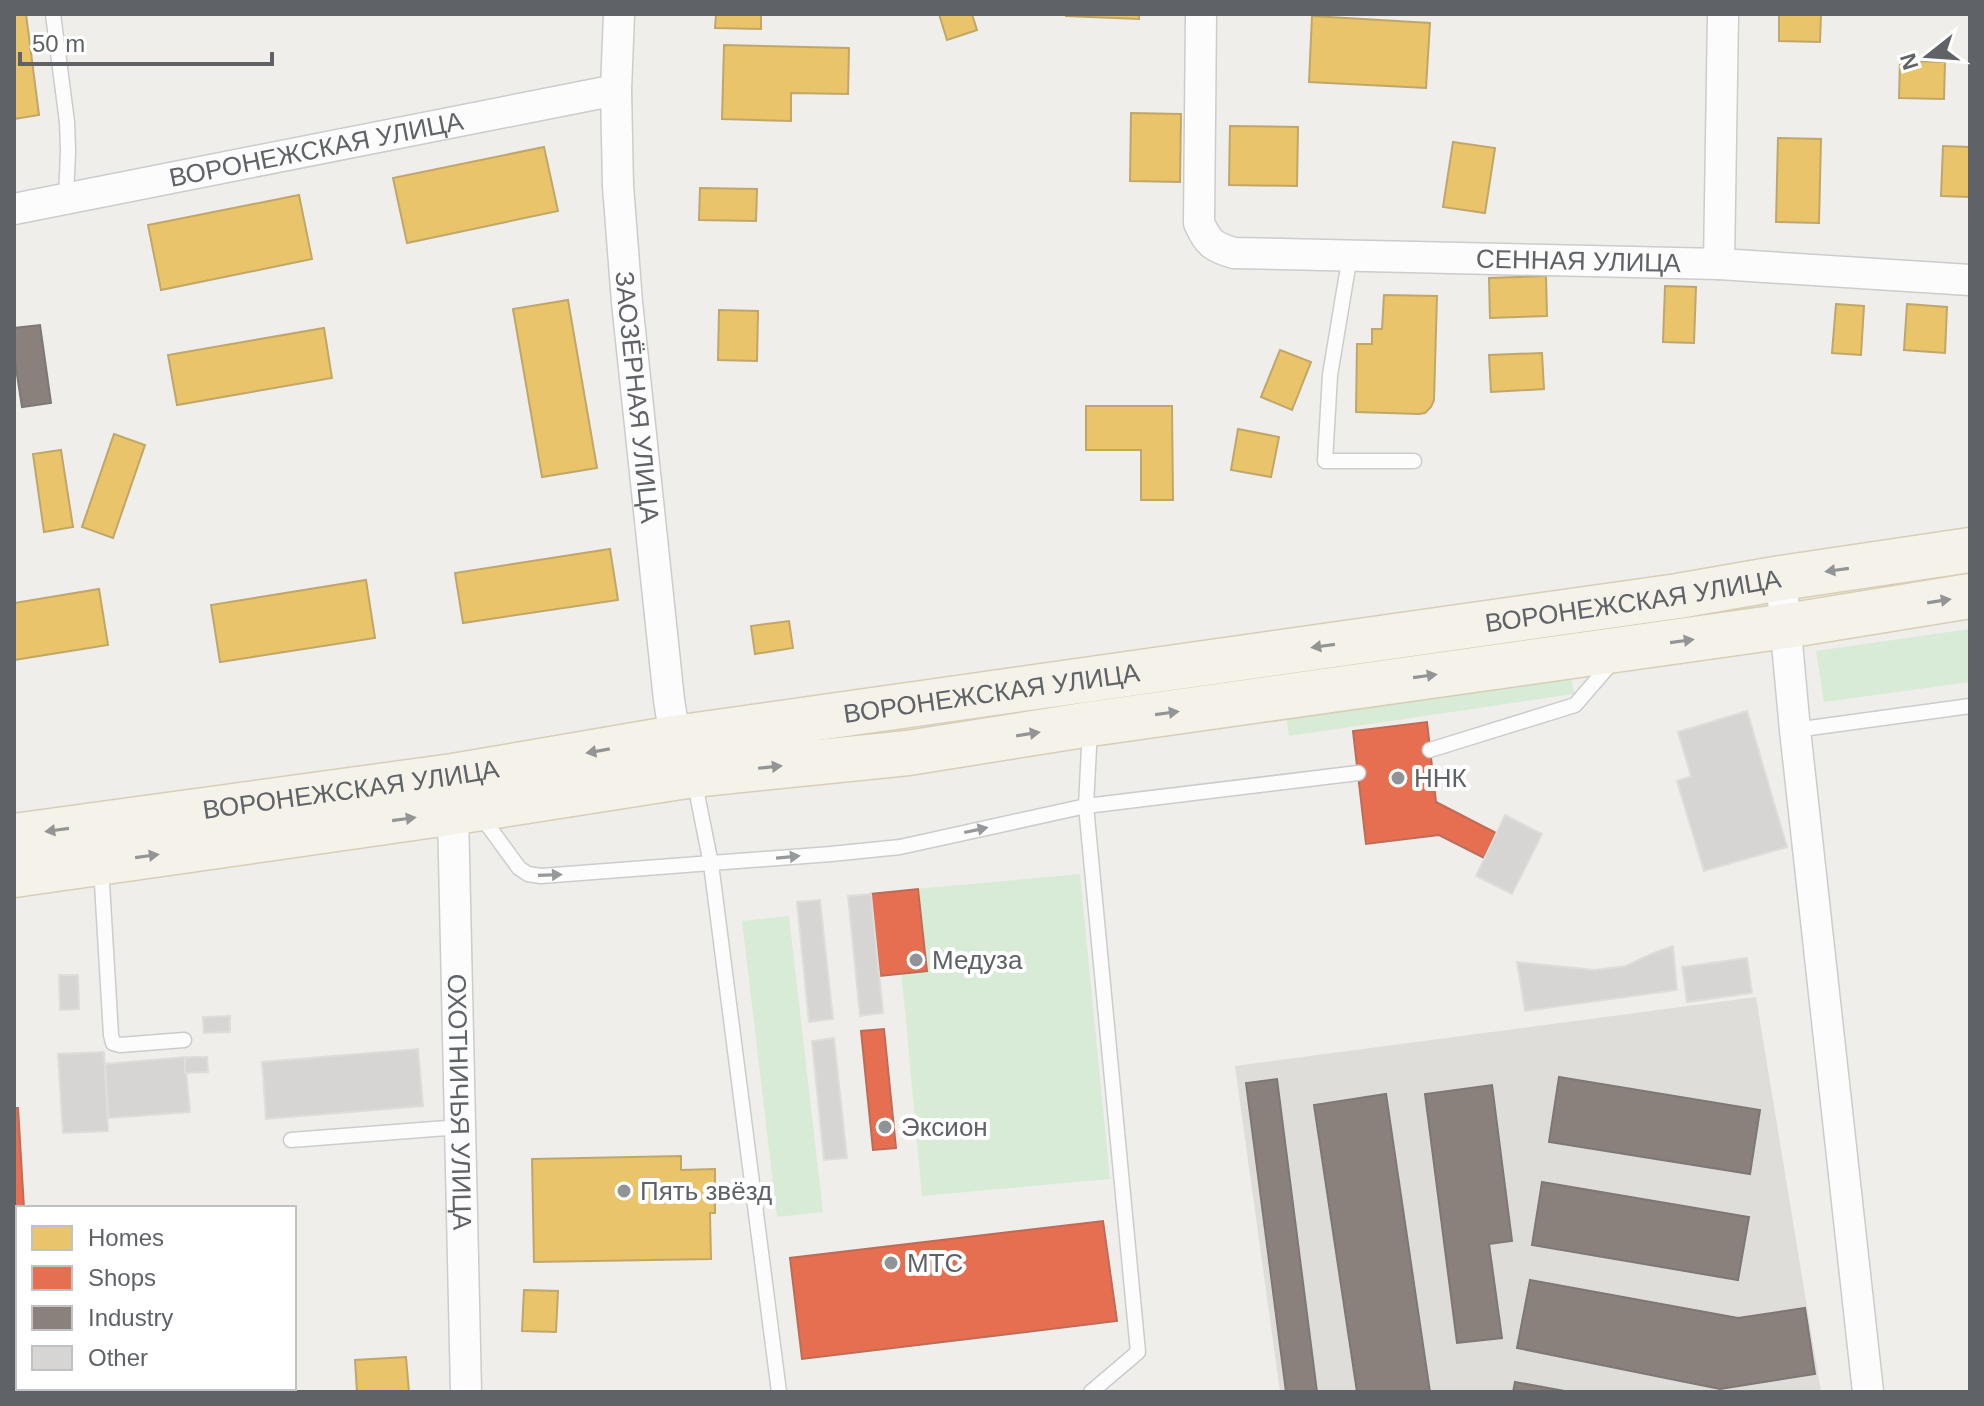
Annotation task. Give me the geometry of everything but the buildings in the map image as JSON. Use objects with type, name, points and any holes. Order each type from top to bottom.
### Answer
[{"type":"main road","name":"ВОРОНЕЖСКАЯ УЛИЦА","points":[[1088,702],[1781,578],[1970,550]]},
{"type":"main road","name":"ВОРОНЕЖСКАЯ УЛИЦА","points":[[14,875],[464,810],[859,713],[1088,702],[1624,649],[1970,596]]},
{"type":"main road","name":"ВОРОНЕЖСКАЯ УЛИЦА","points":[[14,836],[453,776],[684,757]]},
{"type":"street","name":"ЗАОЗЁРНАЯ УЛИЦА","points":[[619,14],[616,90],[618,186],[627,302],[684,757]]},
{"type":"street","name":"СЕННАЯ УЛИЦА","points":[[1201,14],[1199,223],[1206,239],[1218,248],[1234,253],[1719,264],[1970,280]]},
{"type":"street","points":[[1719,264],[1723,14]]},
{"type":"street","name":"ВОРОНЕЖСКАЯ УЛИЦА","points":[[14,209],[616,90]]},
{"type":"street","points":[[1781,578],[1868,1392]]},
{"type":"street","name":"ОХОТНИЧЬЯ УЛИЦА","points":[[464,810],[460,1127],[466,1392]]},
{"type":"lane","points":[[53,14],[67,122],[66,198]]},
{"type":"lane","points":[[1350,255],[1330,375],[1325,461],[1414,461]]},
{"type":"lane","points":[[1430,750],[1575,705],[1624,649]]},
{"type":"lane","points":[[1088,702],[1086,806],[1138,1352],[1091,1392]]},
{"type":"lane","points":[[1795,730],[1970,706]]},
{"type":"lane","points":[[684,757],[711,864],[779,1392]]},
{"type":"lane","points":[[464,810],[519,868],[528,874],[541,876],[900,847],[1086,806],[1358,773]]},
{"type":"lane","points":[[101,863],[113,1043],[184,1040]]},
{"type":"lane","points":[[291,1140],[460,1127]]},
{"type":"shaded area","points":[[1756,997],[1821,1392],[1280,1392],[1235,1066]]},
{"type":"green space","points":[[1970,629],[1970,682],[1824,702],[1816,651]]},
{"type":"green space","points":[[1571,674],[1574,694],[1289,736],[1286,716]]},
{"type":"green space","points":[[1080,874],[1110,1179],[922,1196],[894,891]]},
{"type":"green space","points":[[789,916],[823,1212],[777,1217],[742,921]]},
{"type":"place","name":"ННК","points":[[1398,778]]},
{"type":"place","name":"Медуза","points":[[916,960]]},
{"type":"place","name":"Эксион","points":[[885,1127]]},
{"type":"place","name":"Пять звёзд","points":[[624,1191]]},
{"type":"place","name":"МТС","points":[[891,1263]]}]
